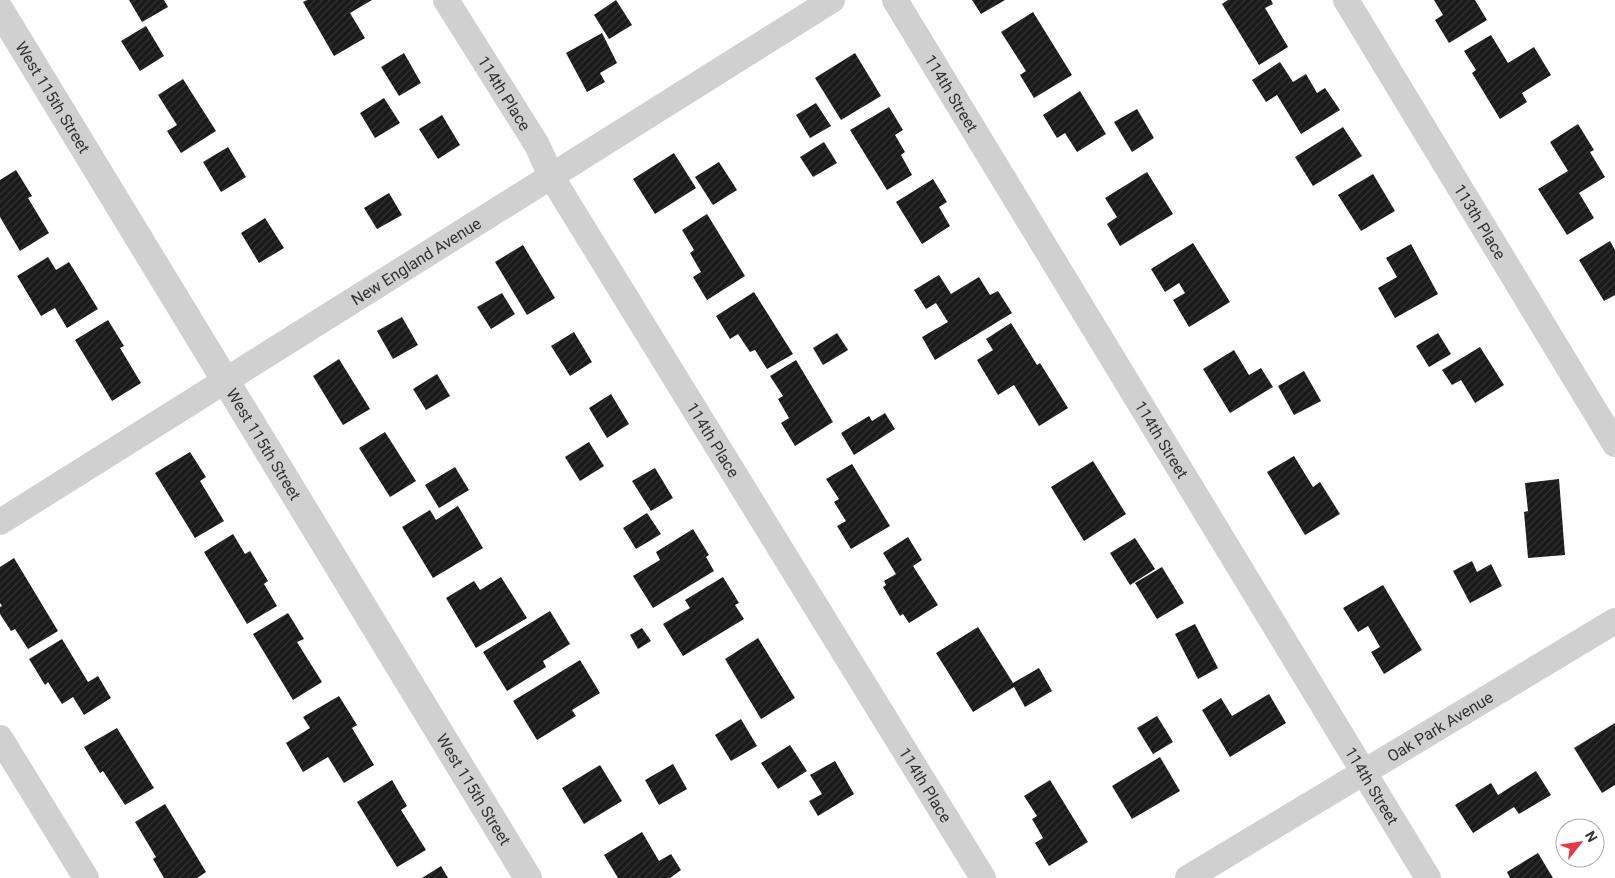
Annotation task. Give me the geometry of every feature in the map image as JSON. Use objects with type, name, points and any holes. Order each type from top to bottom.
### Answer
[{"type":"street","name":"114th Place","points":[[446,0],[537,145],[551,176],[983,878]]},
{"type":"street","name":"New England Avenue","points":[[0,522],[832,0]]},
{"type":"street","name":"114th Street","points":[[895,0],[1428,878]]},
{"type":"street","name":"113th Place","points":[[1346,0],[1615,444]]},
{"type":"street","name":"West 115th Street","points":[[0,10],[528,878]]},
{"type":"street","name":"Oak Park Avenue","points":[[1188,878],[1615,621]]},
{"type":"street","points":[[0,738],[86,878]]},
{"type":"building","points":[[129,0],[164,0],[168,7],[142,22]]},
{"type":"building","points":[[307,0],[372,0],[350,13],[365,38],[334,56],[303,2]]},
{"type":"building","points":[[616,0],[632,25],[609,39],[594,15]]},
{"type":"building","points":[[972,0],[1005,0],[981,14]]},
{"type":"building","points":[[1228,0],[1271,0],[1273,4],[1265,8],[1288,47],[1259,65],[1222,4]]},
{"type":"building","points":[[1434,0],[1475,0],[1487,20],[1449,43],[1435,20],[1443,15]]},
{"type":"building","points":[[1033,12],[1072,75],[1034,98],[1020,75],[1026,71],[1001,32]]},
{"type":"building","points":[[146,26],[164,56],[140,71],[121,41]]},
{"type":"building","points":[[602,33],[617,63],[600,73],[605,82],[587,92],[566,53]]},
{"type":"building","points":[[1491,35],[1508,63],[1534,47],[1551,75],[1522,93],[1527,102],[1500,119],[1472,73],[1476,70],[1464,51]]},
{"type":"building","points":[[404,53],[421,83],[399,96],[381,67]]},
{"type":"building","points":[[855,53],[881,96],[841,120],[815,78]]},
{"type":"building","points":[[1280,62],[1293,82],[1306,74],[1317,93],[1325,88],[1340,110],[1301,134],[1277,95],[1266,102],[1252,80]]},
{"type":"building","points":[[183,79],[216,131],[181,153],[167,131],[177,125],[158,95]]},
{"type":"building","points":[[1080,91],[1106,134],[1077,152],[1065,133],[1057,138],[1043,115]]},
{"type":"building","points":[[384,98],[400,123],[375,138],[360,113]]},
{"type":"building","points":[[816,103],[831,126],[810,138],[796,115]]},
{"type":"building","points":[[889,107],[903,130],[895,135],[905,152],[901,155],[912,175],[887,190],[850,130]]},
{"type":"building","points":[[1137,109],[1154,138],[1132,152],[1114,122]]},
{"type":"building","points":[[442,115],[460,145],[438,159],[419,129]]},
{"type":"building","points":[[1578,124],[1594,150],[1590,152],[1605,177],[1579,193],[1594,218],[1567,235],[1538,189],[1568,171],[1550,142]]},
{"type":"building","points":[[1343,127],[1362,156],[1313,186],[1295,157]]},
{"type":"building","points":[[824,142],[837,163],[813,177],[800,157]]},
{"type":"building","points":[[228,147],[246,177],[221,192],[203,162]]},
{"type":"building","points":[[674,153],[696,188],[655,214],[633,179]]},
{"type":"building","points":[[719,162],[737,190],[713,205],[695,177]]},
{"type":"building","points":[[16,170],[32,196],[28,198],[49,233],[20,251],[0,217],[0,180]]},
{"type":"building","points":[[1147,172],[1173,214],[1120,246],[1107,224],[1117,217],[1105,198]]},
{"type":"building","points":[[1373,174],[1395,211],[1361,231],[1338,195]]},
{"type":"building","points":[[933,179],[947,202],[939,207],[950,226],[922,244],[896,202]]},
{"type":"building","points":[[389,193],[402,215],[377,229],[364,208]]},
{"type":"building","points":[[707,214],[745,276],[707,300],[693,277],[701,272],[690,253],[694,250],[682,230]]},
{"type":"building","points":[[265,218],[284,248],[259,263],[241,233]]},
{"type":"building","points":[[1610,241],[1615,250],[1615,295],[1604,301],[1579,260]]},
{"type":"building","points":[[1193,243],[1230,302],[1189,327],[1173,300],[1185,293],[1179,283],[1165,292],[1151,269]]},
{"type":"building","points":[[1411,244],[1438,294],[1395,318],[1378,288],[1397,277],[1386,258]]},
{"type":"building","points":[[523,245],[555,298],[527,315],[495,262]]},
{"type":"building","points":[[48,257],[56,270],[69,262],[98,309],[67,328],[55,308],[41,316],[17,276]]},
{"type":"building","points":[[939,275],[951,294],[979,277],[990,295],[998,291],[1012,313],[935,360],[922,337],[948,322],[936,303],[926,309],[914,290]]},
{"type":"building","points":[[754,292],[793,354],[767,369],[755,350],[750,352],[738,334],[730,339],[716,316]]},
{"type":"building","points":[[502,293],[515,314],[491,329],[477,307]]},
{"type":"building","points":[[402,317],[418,345],[393,359],[377,331]]},
{"type":"building","points":[[108,320],[124,346],[120,348],[141,383],[112,401],[75,340]]},
{"type":"building","points":[[1011,323],[1037,365],[1040,363],[1068,408],[1039,426],[1014,385],[998,395],[977,360],[993,350],[986,339]]},
{"type":"building","points":[[574,332],[592,362],[570,376],[551,346]]},
{"type":"building","points":[[837,333],[848,350],[823,365],[813,348]]},
{"type":"building","points":[[1438,333],[1451,354],[1429,367],[1416,346]]},
{"type":"building","points":[[1480,347],[1504,385],[1475,403],[1461,380],[1452,385],[1442,370]]},
{"type":"building","points":[[1234,350],[1249,375],[1261,368],[1273,387],[1230,413],[1203,369]]},
{"type":"building","points":[[339,359],[370,409],[343,425],[313,376]]},
{"type":"building","points":[[796,360],[833,422],[795,446],[781,423],[789,418],[778,399],[783,396],[770,376]]},
{"type":"building","points":[[1304,371],[1321,401],[1294,415],[1278,386]]},
{"type":"building","points":[[437,374],[450,396],[426,410],[413,389]]},
{"type":"building","points":[[611,394],[629,424],[607,438],[589,408]]},
{"type":"building","points":[[885,413],[895,429],[854,455],[841,433],[869,416],[872,421]]},
{"type":"building","points":[[385,432],[416,481],[390,497],[359,448]]},
{"type":"building","points":[[589,442],[604,466],[580,481],[565,457]]},
{"type":"building","points":[[190,452],[206,477],[200,481],[224,521],[195,538],[155,473]]},
{"type":"building","points":[[1294,456],[1313,487],[1320,482],[1340,514],[1305,535],[1267,472]]},
{"type":"building","points":[[1093,461],[1126,514],[1084,541],[1051,487]]},
{"type":"building","points":[[852,464],[890,526],[851,549],[837,526],[846,521],[834,502],[839,499],[826,479]]},
{"type":"building","points":[[455,467],[469,490],[439,508],[425,485]]},
{"type":"building","points":[[655,468],[673,498],[651,511],[632,481]]},
{"type":"building","points":[[1559,479],[1565,555],[1528,558],[1524,512],[1528,511],[1525,483]]},
{"type":"building","points":[[458,506],[483,548],[433,578],[402,527],[430,510],[436,520]]},
{"type":"building","points":[[647,513],[661,534],[636,549],[623,528]]},
{"type":"building","points":[[693,529],[709,555],[706,557],[714,571],[653,608],[633,576],[660,560],[656,552]]},
{"type":"building","points":[[233,534],[245,554],[250,551],[268,581],[264,584],[277,606],[247,624],[204,552]]},
{"type":"building","points":[[908,537],[922,560],[913,566],[938,605],[909,623],[903,614],[900,616],[883,587],[886,585],[884,581],[896,574],[883,553]]},
{"type":"building","points":[[1135,538],[1155,569],[1130,585],[1110,553]]},
{"type":"building","points":[[14,558],[58,631],[28,649],[15,629],[11,631],[0,614],[0,607],[2,606],[0,603],[0,567]]},
{"type":"building","points":[[1472,561],[1477,572],[1491,564],[1502,586],[1470,603],[1453,571]]},
{"type":"building","points":[[1162,567],[1184,603],[1157,619],[1135,583]]},
{"type":"building","points":[[501,577],[527,618],[476,648],[446,598],[474,581],[480,590]]},
{"type":"building","points":[[723,577],[739,603],[735,605],[744,619],[683,656],[663,624],[690,608],[685,600]]},
{"type":"building","points":[[1383,585],[1422,650],[1384,674],[1371,652],[1380,647],[1368,626],[1358,632],[1343,608]]},
{"type":"building","points":[[550,611],[570,644],[543,661],[546,667],[507,691],[483,652]]},
{"type":"building","points":[[288,613],[304,639],[297,642],[322,682],[293,700],[253,634]]},
{"type":"building","points":[[1195,624],[1218,668],[1198,679],[1175,634]]},
{"type":"building","points":[[978,627],[1013,683],[1039,668],[1052,691],[1025,707],[1014,687],[973,712],[936,653]]},
{"type":"building","points":[[642,628],[651,641],[638,649],[630,635]]},
{"type":"building","points":[[758,638],[795,698],[761,719],[725,659]]},
{"type":"building","points":[[62,639],[88,682],[98,676],[111,698],[84,715],[73,697],[62,704],[48,682],[45,685],[29,659]]},
{"type":"building","points":[[580,660],[600,693],[572,710],[576,716],[537,740],[513,701]]},
{"type":"building","points":[[1269,694],[1286,723],[1230,757],[1202,710],[1221,698],[1232,716]]},
{"type":"building","points":[[339,696],[357,725],[352,728],[374,765],[344,783],[328,757],[303,772],[286,743],[310,728],[303,717]]},
{"type":"building","points":[[1157,716],[1173,742],[1153,754],[1137,728]]},
{"type":"building","points":[[741,719],[757,746],[731,761],[715,735]]},
{"type":"building","points":[[1615,723],[1615,785],[1602,793],[1574,748]]},
{"type":"building","points":[[117,728],[154,788],[125,805],[103,771],[100,773],[84,747]]},
{"type":"building","points":[[790,745],[807,771],[778,789],[761,763]]},
{"type":"building","points":[[1160,757],[1180,791],[1132,819],[1112,786]]},
{"type":"building","points":[[835,761],[854,794],[818,816],[809,801],[822,794],[810,775]]},
{"type":"building","points":[[673,764],[687,789],[659,805],[645,780]]},
{"type":"building","points":[[600,765],[622,801],[584,824],[562,788]]},
{"type":"building","points":[[1536,771],[1551,795],[1519,814],[1514,807],[1473,833],[1455,805],[1491,783],[1498,795]]},
{"type":"building","points":[[392,780],[407,806],[401,810],[426,850],[397,867],[357,802]]},
{"type":"building","points":[[1050,780],[1088,842],[1049,866],[1035,843],[1043,838],[1032,819],[1037,816],[1024,796]]},
{"type":"building","points":[[165,804],[206,872],[197,878],[164,878],[153,859],[156,857],[135,822]]},
{"type":"building","points":[[642,832],[659,861],[671,854],[681,870],[670,878],[618,878],[604,855]]},
{"type":"building","points":[[1538,853],[1553,878],[1510,878],[1507,872]]},
{"type":"building","points":[[441,866],[448,878],[422,878]]}]
